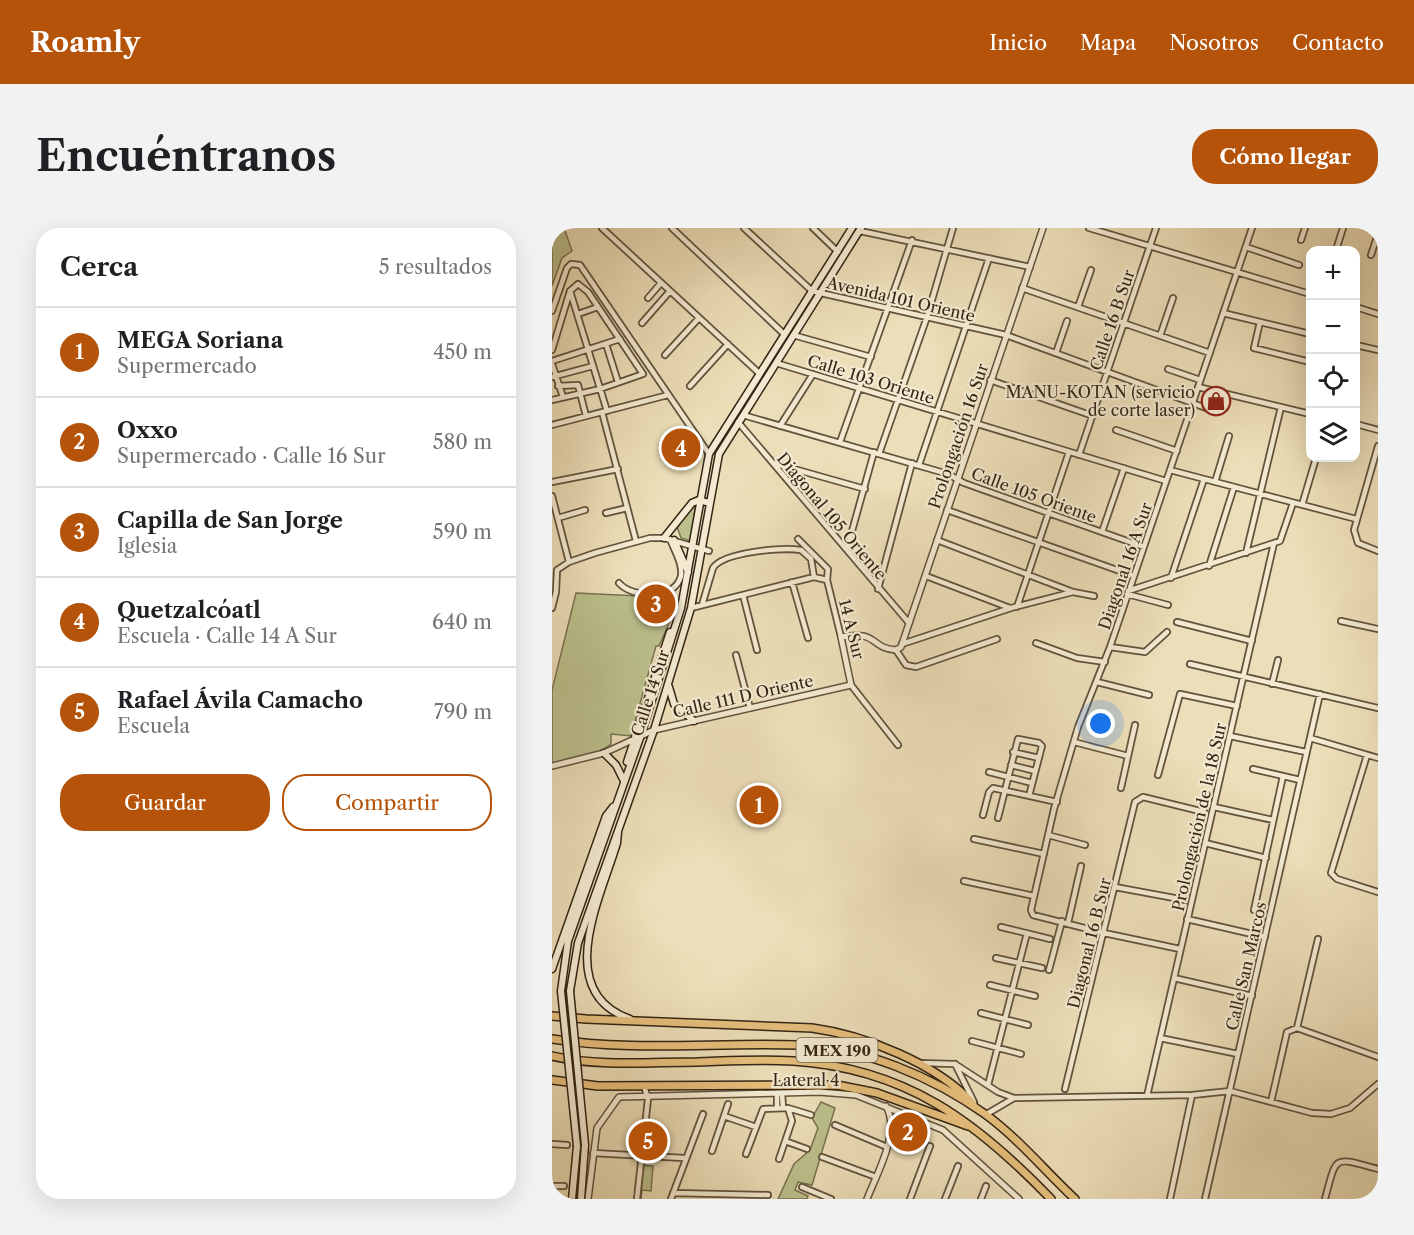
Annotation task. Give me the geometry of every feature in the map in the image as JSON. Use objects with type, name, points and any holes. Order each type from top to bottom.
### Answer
[{"type":"highway","points":[[552,1016],[824,1029],[838,1032],[919,1063],[956,1088],[978,1110]]},
{"type":"highway","name":"MEX 190","points":[[552,1040],[603,1046],[821,1047],[860,1055],[945,1090],[978,1110],[1075,1199]]},
{"type":"highway","name":"MEX 190","points":[[552,1056],[608,1063],[759,1060],[834,1066],[861,1072],[904,1087],[946,1107],[978,1129],[1011,1157],[1051,1199]]},
{"type":"highway","points":[[556,1081],[644,1090],[713,1086],[837,1085],[877,1093],[978,1129]]},
{"type":"main road","name":"Calle 14 Sur","points":[[572,1199],[577,1146],[561,977],[568,941],[641,735],[675,627],[688,573],[709,454],[852,228]]},
{"type":"main road","name":"Calle 14 Sur","points":[[580,1199],[584,1124],[570,978],[578,943],[602,870],[654,730],[691,608],[705,550],[710,503],[719,454],[861,230]]},
{"type":"main road","points":[[688,573],[669,539],[692,503],[699,501],[710,503]]},
{"type":"main road","points":[[625,778],[634,739],[665,644],[675,627]]},
{"type":"main road","points":[[669,682],[669,692],[674,704],[694,721]]},
{"type":"main road","points":[[604,753],[625,778]]},
{"type":"main road","points":[[552,969],[606,816],[615,805]]},
{"type":"main road","points":[[618,826],[617,843],[593,920],[585,962],[591,983],[600,999],[622,1016],[633,1020]]},
{"type":"street","points":[[602,228],[760,374]]},
{"type":"street","points":[[672,228],[785,335]]},
{"type":"street","name":"Avenida 101 Oriente","points":[[744,228],[812,291],[1006,335],[1216,412]]},
{"type":"street","points":[[813,228],[838,252]]},
{"type":"street","points":[[847,549],[877,453],[927,317],[953,228]]},
{"type":"street","name":"Prolongación 16 Sur","points":[[896,650],[902,644],[926,576],[975,423],[1043,228]]},
{"type":"street","points":[[1089,228],[1306,293]]},
{"type":"street","name":"Calle 16 B Sur","points":[[1079,455],[1156,228]]},
{"type":"street","name":"Diagonal 16 A Sur","points":[[1062,921],[1032,914],[1034,896],[1057,802],[1074,742],[1105,662],[1252,228]]},
{"type":"street","points":[[1301,240],[1305,228]]},
{"type":"street","points":[[1337,246],[1343,228]]},
{"type":"street","points":[[861,230],[1030,267]]},
{"type":"street","points":[[1371,255],[1378,234]]},
{"type":"street","points":[[840,442],[912,240]]},
{"type":"street","points":[[1246,247],[1299,265]]},
{"type":"street","points":[[918,465],[989,258]]},
{"type":"street","points":[[552,311],[567,268],[574,263],[583,270],[709,454]]},
{"type":"street","points":[[1078,307],[1091,270]]},
{"type":"street","points":[[648,298],[662,284]]},
{"type":"street","points":[[552,350],[570,291],[575,285],[580,285],[598,307],[643,374],[600,389],[552,400]]},
{"type":"street","points":[[1022,288],[1210,353]]},
{"type":"street","points":[[570,291],[600,389],[636,542]]},
{"type":"street","points":[[642,323],[670,291]]},
{"type":"street","points":[[1160,336],[1173,298]]},
{"type":"street","points":[[578,314],[598,307]]},
{"type":"street","points":[[1360,308],[1378,314]]},
{"type":"street","points":[[1223,313],[1306,333]]},
{"type":"street","points":[[665,355],[699,318]]},
{"type":"street","points":[[1056,354],[1067,321]]},
{"type":"street","points":[[1260,322],[1254,348],[1306,361]]},
{"type":"street","points":[[793,335],[871,357]]},
{"type":"street","points":[[563,397],[554,377],[552,363],[620,339]]},
{"type":"street","points":[[606,344],[618,382]]},
{"type":"street","points":[[690,386],[728,344]]},
{"type":"street","points":[[1360,348],[1378,350]]},
{"type":"street","name":"Calle 103 Oriente","points":[[776,363],[1166,481]]},
{"type":"street","points":[[554,377],[593,366]]},
{"type":"street","points":[[1168,369],[1200,380]]},
{"type":"street","points":[[780,426],[813,374]]},
{"type":"street","points":[[990,380],[1093,416]]},
{"type":"street","points":[[558,386],[577,385],[586,416]]},
{"type":"street","points":[[1198,387],[1306,413]]},
{"type":"street","points":[[552,425],[668,395]]},
{"type":"street","points":[[1246,553],[1281,407]]},
{"type":"street","name":"Calle 105 Oriente","points":[[743,415],[912,463],[1144,547]]},
{"type":"street","name":"Diagonal 105 Oriente","points":[[738,422],[909,623]]},
{"type":"street","points":[[1360,425],[1378,430]]},
{"type":"street","points":[[1116,430],[1177,451]]},
{"type":"street","points":[[1215,482],[1229,436]]},
{"type":"street","points":[[1378,446],[1356,519],[1355,536],[1364,548],[1378,551]]},
{"type":"street","points":[[1014,608],[1029,573],[1070,452]]},
{"type":"street","points":[[1302,505],[1315,462]]},
{"type":"street","points":[[772,463],[865,489]]},
{"type":"street","points":[[878,589],[912,463]]},
{"type":"street","points":[[1102,532],[1124,468]]},
{"type":"street","points":[[552,482],[618,469]]},
{"type":"street","points":[[1170,470],[1356,519]]},
{"type":"street","points":[[1171,578],[1204,479]]},
{"type":"street","points":[[1209,566],[1234,487]]},
{"type":"street","points":[[552,496],[569,562]]},
{"type":"street","points":[[1127,593],[1280,541],[1293,503]]},
{"type":"street","points":[[606,513],[627,508]]},
{"type":"street","points":[[558,519],[585,510]]},
{"type":"street","points":[[947,510],[1134,576]]},
{"type":"street","points":[[619,583],[627,591],[642,595],[661,592],[676,584],[681,577],[681,568],[669,539]]},
{"type":"street","points":[[552,608],[556,592],[557,570],[569,562],[636,542],[669,539],[705,550]]},
{"type":"street","points":[[691,608],[814,577],[827,580],[828,569],[798,539]]},
{"type":"street","points":[[937,540],[1029,573],[1073,592],[1094,596]]},
{"type":"street","name":"Prolongación de la 18 Sur","points":[[1147,1096],[1274,543]]},
{"type":"street","points":[[702,605],[715,564],[762,551],[796,549],[805,552],[811,559],[814,577]]},
{"type":"street","points":[[926,576],[1014,608]]},
{"type":"street","name":"14 A Sur","points":[[827,580],[851,685]]},
{"type":"street","points":[[792,582],[808,638]]},
{"type":"street","points":[[902,644],[1014,608],[1073,592]]},
{"type":"street","points":[[1127,593],[1168,605]]},
{"type":"street","points":[[743,595],[757,650]]},
{"type":"street","points":[[1341,621],[1378,629]]},
{"type":"street","points":[[1178,622],[1252,641]]},
{"type":"street","points":[[1110,647],[1145,652],[1151,649],[1167,632]]},
{"type":"street","points":[[841,638],[866,635],[881,645],[896,650],[906,665],[916,667],[997,639]]},
{"type":"street","points":[[1036,643],[1077,658],[1105,662]]},
{"type":"street","points":[[736,655],[750,708]]},
{"type":"street","points":[[1272,684],[1278,660]]},
{"type":"street","points":[[1190,664],[1378,708]]},
{"type":"street","points":[[1097,682],[1149,695]]},
{"type":"street","points":[[851,685],[898,745]]},
{"type":"street","name":"Calle 111 D Oriente","points":[[552,766],[604,753],[654,730],[851,685]]},
{"type":"street","points":[[1158,775],[1180,694],[1237,706]]},
{"type":"street","name":"Calle San Marcos","points":[[1205,1199],[1320,694]]},
{"type":"street","points":[[1121,788],[1135,725]]},
{"type":"street","points":[[1230,736],[1306,752]]},
{"type":"street","points":[[1310,738],[1378,758]]},
{"type":"street","points":[[998,818],[1017,739],[1039,742],[1042,746],[1029,796]]},
{"type":"street","points":[[1074,742],[1128,756]]},
{"type":"street","points":[[1013,752],[1039,758]]},
{"type":"street","points":[[1367,755],[1331,873],[1336,879],[1378,892]]},
{"type":"street","points":[[1011,765],[1035,771]]},
{"type":"street","points":[[1253,769],[1300,780]]},
{"type":"street","points":[[989,772],[1032,783]]},
{"type":"street","points":[[1254,910],[1283,776]]},
{"type":"street","points":[[984,815],[991,789],[1057,802]]},
{"type":"street","name":"Diagonal 16 B Sur","points":[[1065,1089],[1135,802],[1143,797],[1204,812]]},
{"type":"street","points":[[1214,807],[1273,820]]},
{"type":"street","points":[[1048,835],[1085,845]]},
{"type":"street","points":[[974,839],[1044,854]]},
{"type":"street","points":[[1205,843],[1266,858]]},
{"type":"street","points":[[1068,923],[1081,866]]},
{"type":"street","points":[[964,881],[1034,896]]},
{"type":"street","points":[[1115,887],[1185,900]]},
{"type":"street","points":[[1187,919],[1265,937]]},
{"type":"street","points":[[1049,970],[1062,921],[1104,933],[1180,949]]},
{"type":"street","points":[[1001,927],[1050,939]]},
{"type":"street","points":[[988,1085],[1027,933]]},
{"type":"street","points":[[1297,1028],[1317,939]]},
{"type":"street","points":[[996,958],[1042,968]]},
{"type":"street","points":[[1174,978],[1252,996]]},
{"type":"street","points":[[990,985],[1035,996]]},
{"type":"street","points":[[981,1013],[1028,1025]]},
{"type":"street","points":[[1271,1102],[1287,1032],[1297,1028],[1378,1056]]},
{"type":"street","points":[[1160,1038],[1238,1054]]},
{"type":"street","points":[[972,1041],[1021,1054]]},
{"type":"street","points":[[919,1063],[956,1064],[1004,1096],[1014,1098],[1192,1095],[1230,1091],[1319,1114],[1339,1113],[1378,1084]]},
{"type":"street","points":[[956,1064],[978,1110]]},
{"type":"street","points":[[552,1086],[556,1081]]},
{"type":"street","points":[[713,1086],[713,1095]]},
{"type":"street","points":[[637,1199],[640,1155],[648,1099],[644,1090]]},
{"type":"street","name":"Lateral 4","points":[[593,1153],[599,1123],[616,1099],[644,1090],[713,1095],[836,1092],[856,1095],[936,1125],[952,1136],[1019,1199]]},
{"type":"street","points":[[779,1093],[783,1108],[792,1121],[779,1158]]},
{"type":"street","points":[[1170,1199],[1192,1095]]},
{"type":"street","points":[[985,1115],[1014,1098]]},
{"type":"street","points":[[712,1151],[728,1104]]},
{"type":"street","points":[[886,1106],[891,1122],[888,1144]]},
{"type":"street","points":[[746,1154],[763,1109],[783,1108],[811,1115]]},
{"type":"street","points":[[671,1199],[684,1158],[703,1114]]},
{"type":"street","points":[[724,1116],[756,1127]]},
{"type":"street","points":[[867,1199],[898,1124],[914,1116]]},
{"type":"street","points":[[891,1122],[898,1124]]},
{"type":"street","points":[[835,1125],[888,1144]]},
{"type":"street","points":[[785,1141],[807,1149]]},
{"type":"street","points":[[552,1144],[567,1145]]},
{"type":"street","points":[[910,1199],[930,1146]]},
{"type":"street","points":[[588,1199],[593,1153],[684,1158]]},
{"type":"street","points":[[822,1157],[876,1177]]},
{"type":"street","points":[[1324,1199],[1334,1166],[1338,1161],[1345,1160],[1378,1169]]},
{"type":"street","points":[[945,1199],[958,1166]]},
{"type":"street","points":[[552,1186],[564,1186]]},
{"type":"street","points":[[981,1199],[986,1186]]},
{"type":"street","points":[[802,1188],[831,1199]]},
{"type":"street","points":[[1376,1199],[1378,1191]]},
{"type":"street","points":[[673,1193],[768,1195]]},
{"type":"green space","points":[[552,228],[564,228],[572,251],[562,258],[552,286]]},
{"type":"green space","points":[[696,503],[690,541],[681,538],[677,527]]},
{"type":"green space","points":[[576,593],[639,596],[642,603],[646,599],[645,614],[667,612],[668,616],[671,616],[669,611],[677,605],[659,646],[656,646],[631,736],[611,734],[611,744],[599,752],[552,764],[552,690]]},
{"type":"green space","points":[[821,1102],[835,1108],[812,1185],[798,1182],[795,1190],[808,1196],[807,1199],[778,1199],[794,1164],[810,1150],[818,1128],[812,1118]]},
{"type":"green space","points":[[640,1165],[653,1166],[651,1191],[642,1190],[641,1199],[637,1199]]},
{"type":"place","name":"MANU-KOTAN (servicio de corte laser)","points":[[1216,401]]},
{"type":"place","name":"Quetzalcóatl","points":[[681,448]]},
{"type":"place","name":"Capilla de San Jorge","points":[[656,604]]},
{"type":"place","name":"MEGA Soriana","points":[[759,805]]},
{"type":"place","name":"Oxxo","points":[[908,1132]]},
{"type":"place","name":"Rafael Ávila Camacho","points":[[648,1141]]}]
